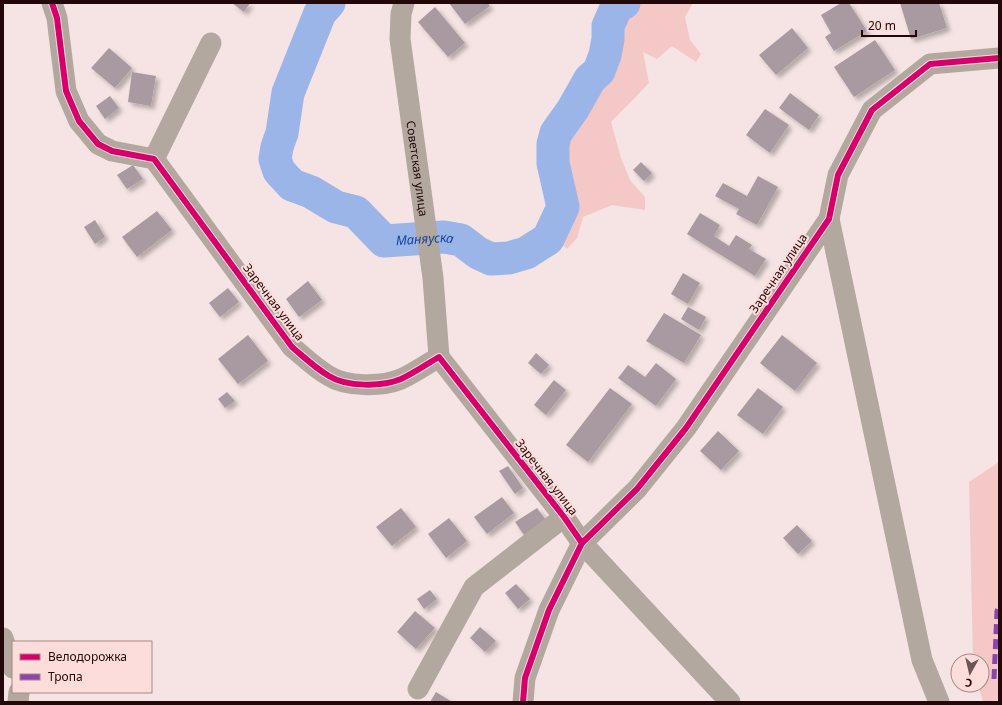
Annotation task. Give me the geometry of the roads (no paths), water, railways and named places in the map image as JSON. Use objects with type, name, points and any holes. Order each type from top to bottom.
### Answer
[{"type":"street","points":[[52,3],[57,18],[66,91],[79,121],[98,144],[112,151],[154,159],[211,43]]},
{"type":"street","name":"Советская улица","points":[[404,3],[401,14],[400,39],[433,278],[439,357]]},
{"type":"street","name":"Заречная улица","points":[[523,702],[525,678],[549,610],[582,542],[637,489],[686,428],[829,219],[838,175],[872,110],[930,64],[999,58]]},
{"type":"street","name":"Заречная улица","points":[[154,159],[292,347],[330,377],[353,384],[375,385],[401,379],[439,357],[582,542]]},
{"type":"street","points":[[829,219],[922,660],[939,702]]},
{"type":"street","points":[[418,689],[474,587],[564,517]]},
{"type":"street","points":[[582,542],[730,702]]},
{"type":"street","points":[[3,638],[12,665]]},
{"type":"waterway","name":"Маняуска","points":[[329,3],[320,13],[288,93],[282,133],[275,159],[279,171],[292,185],[311,192],[336,207],[356,212],[384,241],[444,237],[461,240],[478,253],[491,259],[509,258],[526,253],[548,239],[563,207],[553,163],[553,144],[556,133],[573,109],[590,79],[599,71],[605,55],[608,39],[608,26],[617,6],[624,3]]}]
